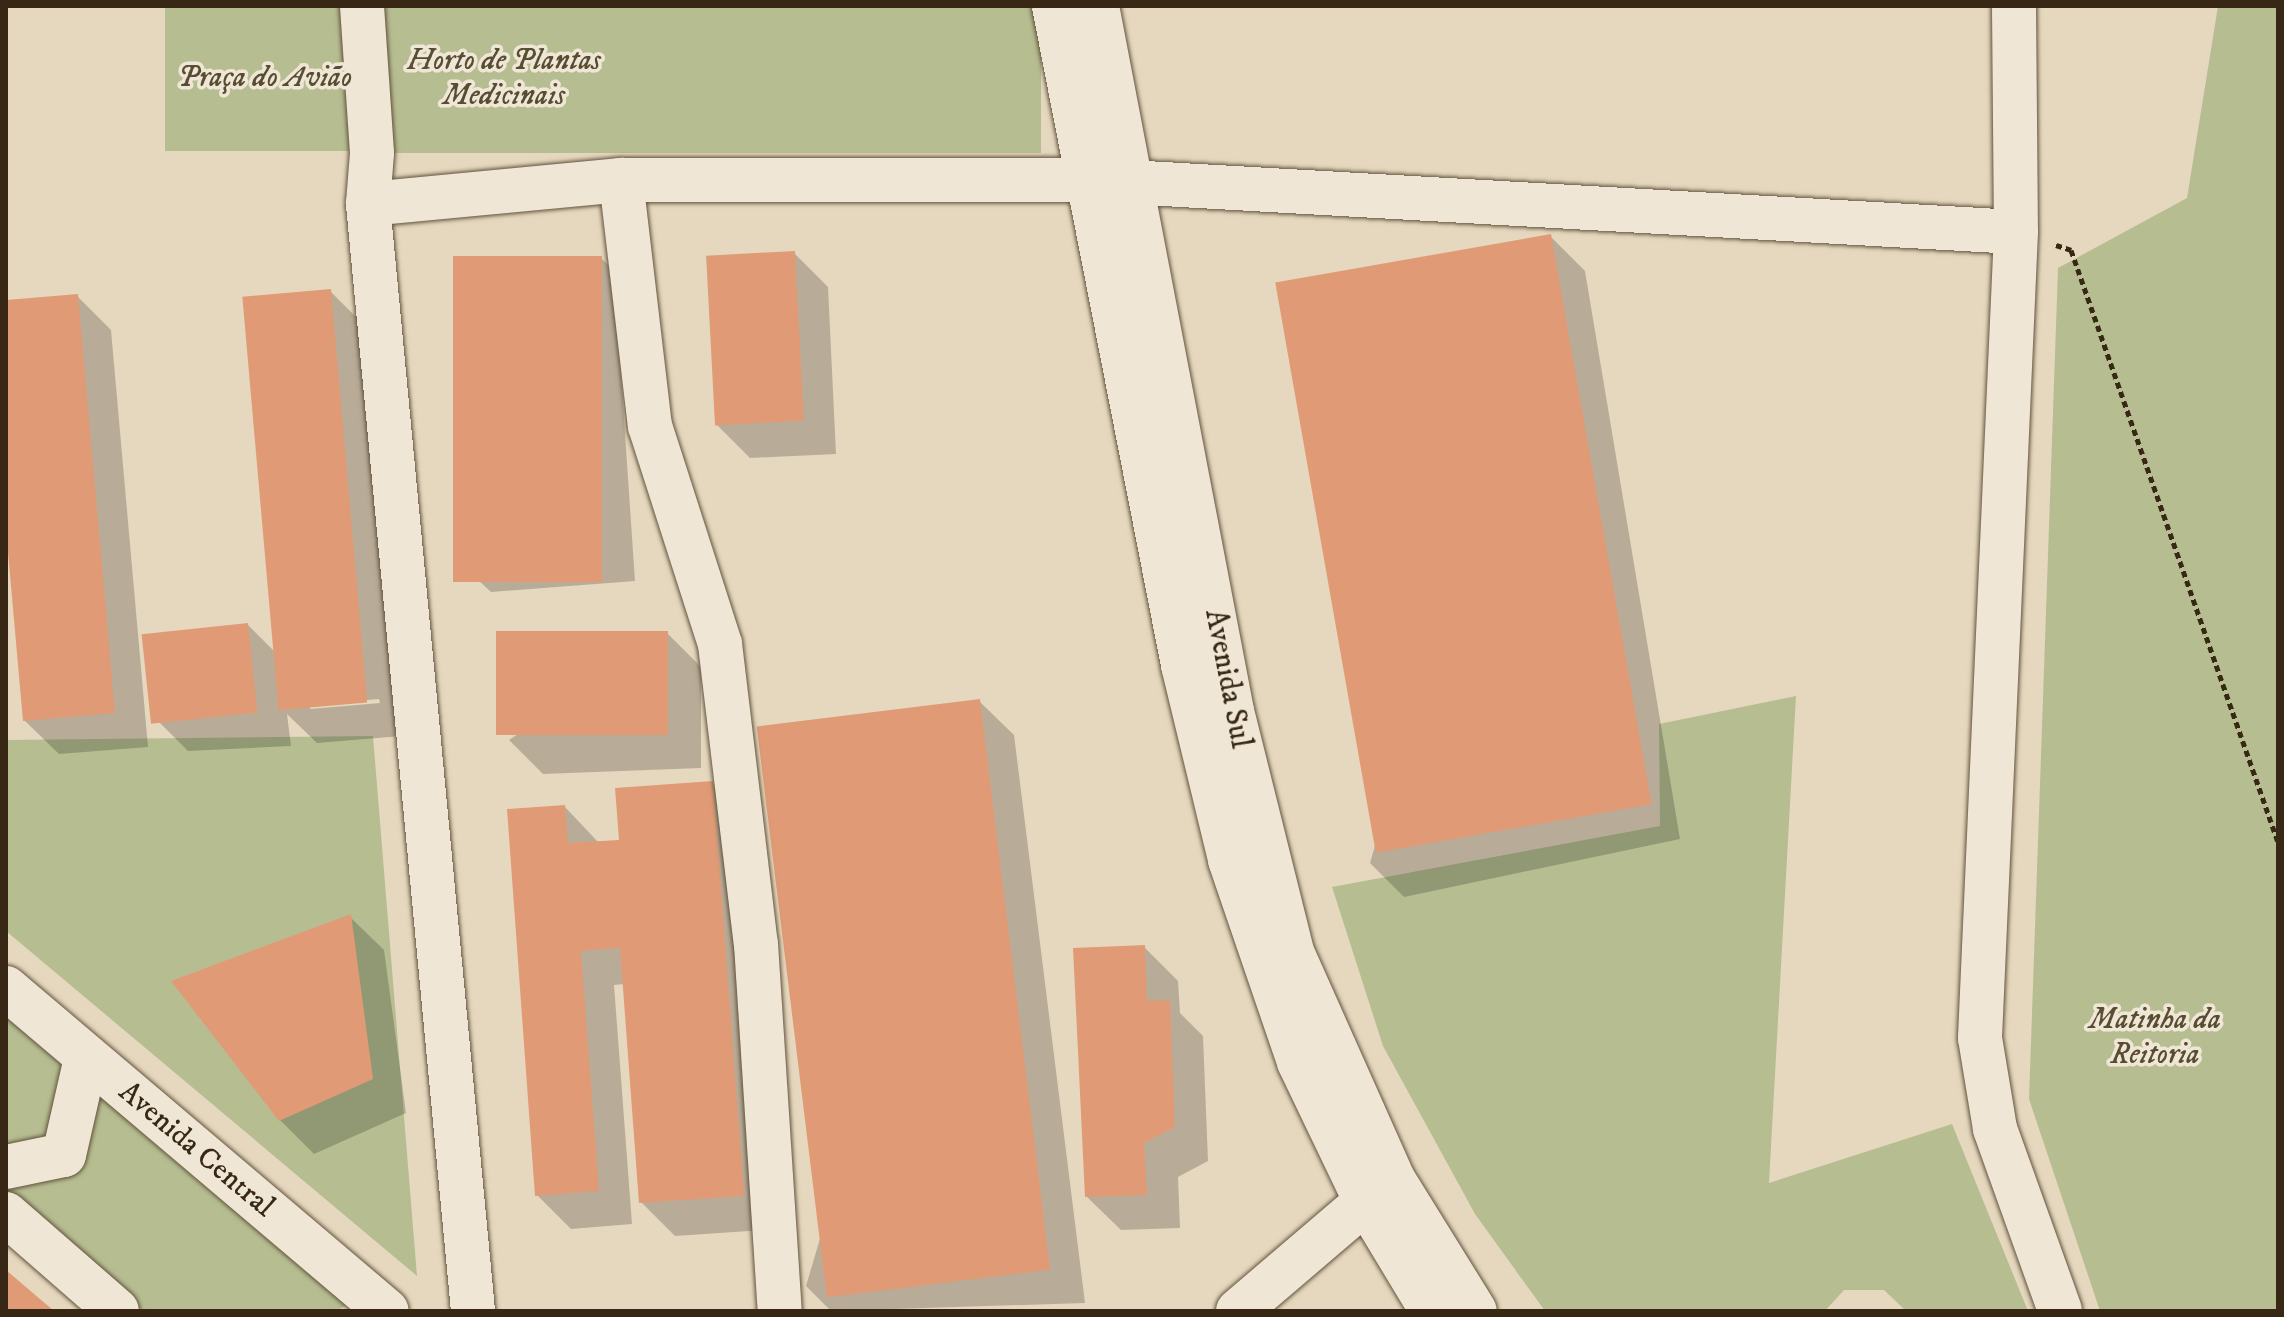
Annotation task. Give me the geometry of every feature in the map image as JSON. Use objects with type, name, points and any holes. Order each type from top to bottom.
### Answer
[{"type":"street","points":[[362,6],[368,204],[473,1311]]},
{"type":"street","name":"Avenida Sul","points":[[1054,6],[1111,180],[1262,846],[1292,952],[1379,1190],[1432,1311]]},
{"type":"street","name":"Avenida Sul","points":[[1097,6],[1111,180]]},
{"type":"street","points":[[2014,6],[2016,232],[1980,1038],[1995,1129],[2060,1311]]},
{"type":"street","points":[[368,204],[621,180],[1111,180],[2016,232]]},
{"type":"street","points":[[621,180],[650,426],[720,644],[756,944],[780,1311]]},
{"type":"street","name":"Avenida Central","points":[[6,988],[373,1307]]},
{"type":"street","points":[[6,1167],[64,1155],[86,1058]]},
{"type":"street","points":[[1238,1311],[1379,1190]]},
{"type":"street","name":"Avenida Sul","points":[[1379,1190],[1475,1311]]},
{"type":"street","points":[[6,1214],[117,1311]]},
{"type":"path","points":[[2016,232],[2071,250],[2278,842]]},
{"type":"green space","name":"Praça do Avião","points":[[165,6],[353,6],[353,151],[165,151]]},
{"type":"green space","name":"Horto de Plantas Medicinais","points":[[365,6],[1041,6],[1041,153],[365,153]]},
{"type":"green space","name":"Matinha da Reitoria","points":[[2218,6],[2278,6],[2278,1311],[2100,1311],[2029,1099],[2058,268],[2187,198]]},
{"type":"green space","points":[[1796,696],[1769,1183],[1952,1124],[2028,1311],[1906,1311],[1884,1290],[1844,1290],[1825,1311],[1545,1311],[1475,1214],[1383,1046],[1332,887],[1660,826],[1659,724]]},
{"type":"green space","points":[[373,736],[417,1276],[6,931],[6,740]]},
{"type":"green space","points":[[6,1009],[67,1061],[47,1141],[6,1152]]},
{"type":"green space","points":[[93,1082],[356,1299],[337,1311],[142,1311],[6,1198],[6,1182],[74,1166]]},
{"type":"building","points":[[1551,234],[1652,804],[1376,853],[1275,283]]},
{"type":"building","points":[[795,251],[804,421],[715,425],[706,256]]},
{"type":"building","points":[[453,256],[602,256],[602,582],[453,582]]},
{"type":"building","points":[[331,289],[367,702],[279,710],[242,297]]},
{"type":"building","points":[[78,294],[115,713],[23,721],[6,530],[6,300]]},
{"type":"building","points":[[248,623],[257,713],[151,724],[142,634]]},
{"type":"building","points":[[496,631],[668,631],[668,735],[496,735]]},
{"type":"building","points":[[980,699],[1050,1270],[827,1297],[757,726]]},
{"type":"building","points":[[713,781],[744,1196],[639,1203],[620,948],[581,951],[599,1191],[535,1196],[507,809],[565,805],[568,843],[619,840],[615,788]]},
{"type":"building","points":[[351,914],[373,1079],[279,1121],[171,981]]},
{"type":"building","points":[[1145,945],[1147,1001],[1170,1000],[1175,1127],[1144,1143],[1147,1195],[1085,1197],[1073,948]]},
{"type":"building","points":[[6,1270],[54,1311],[6,1311]]}]
